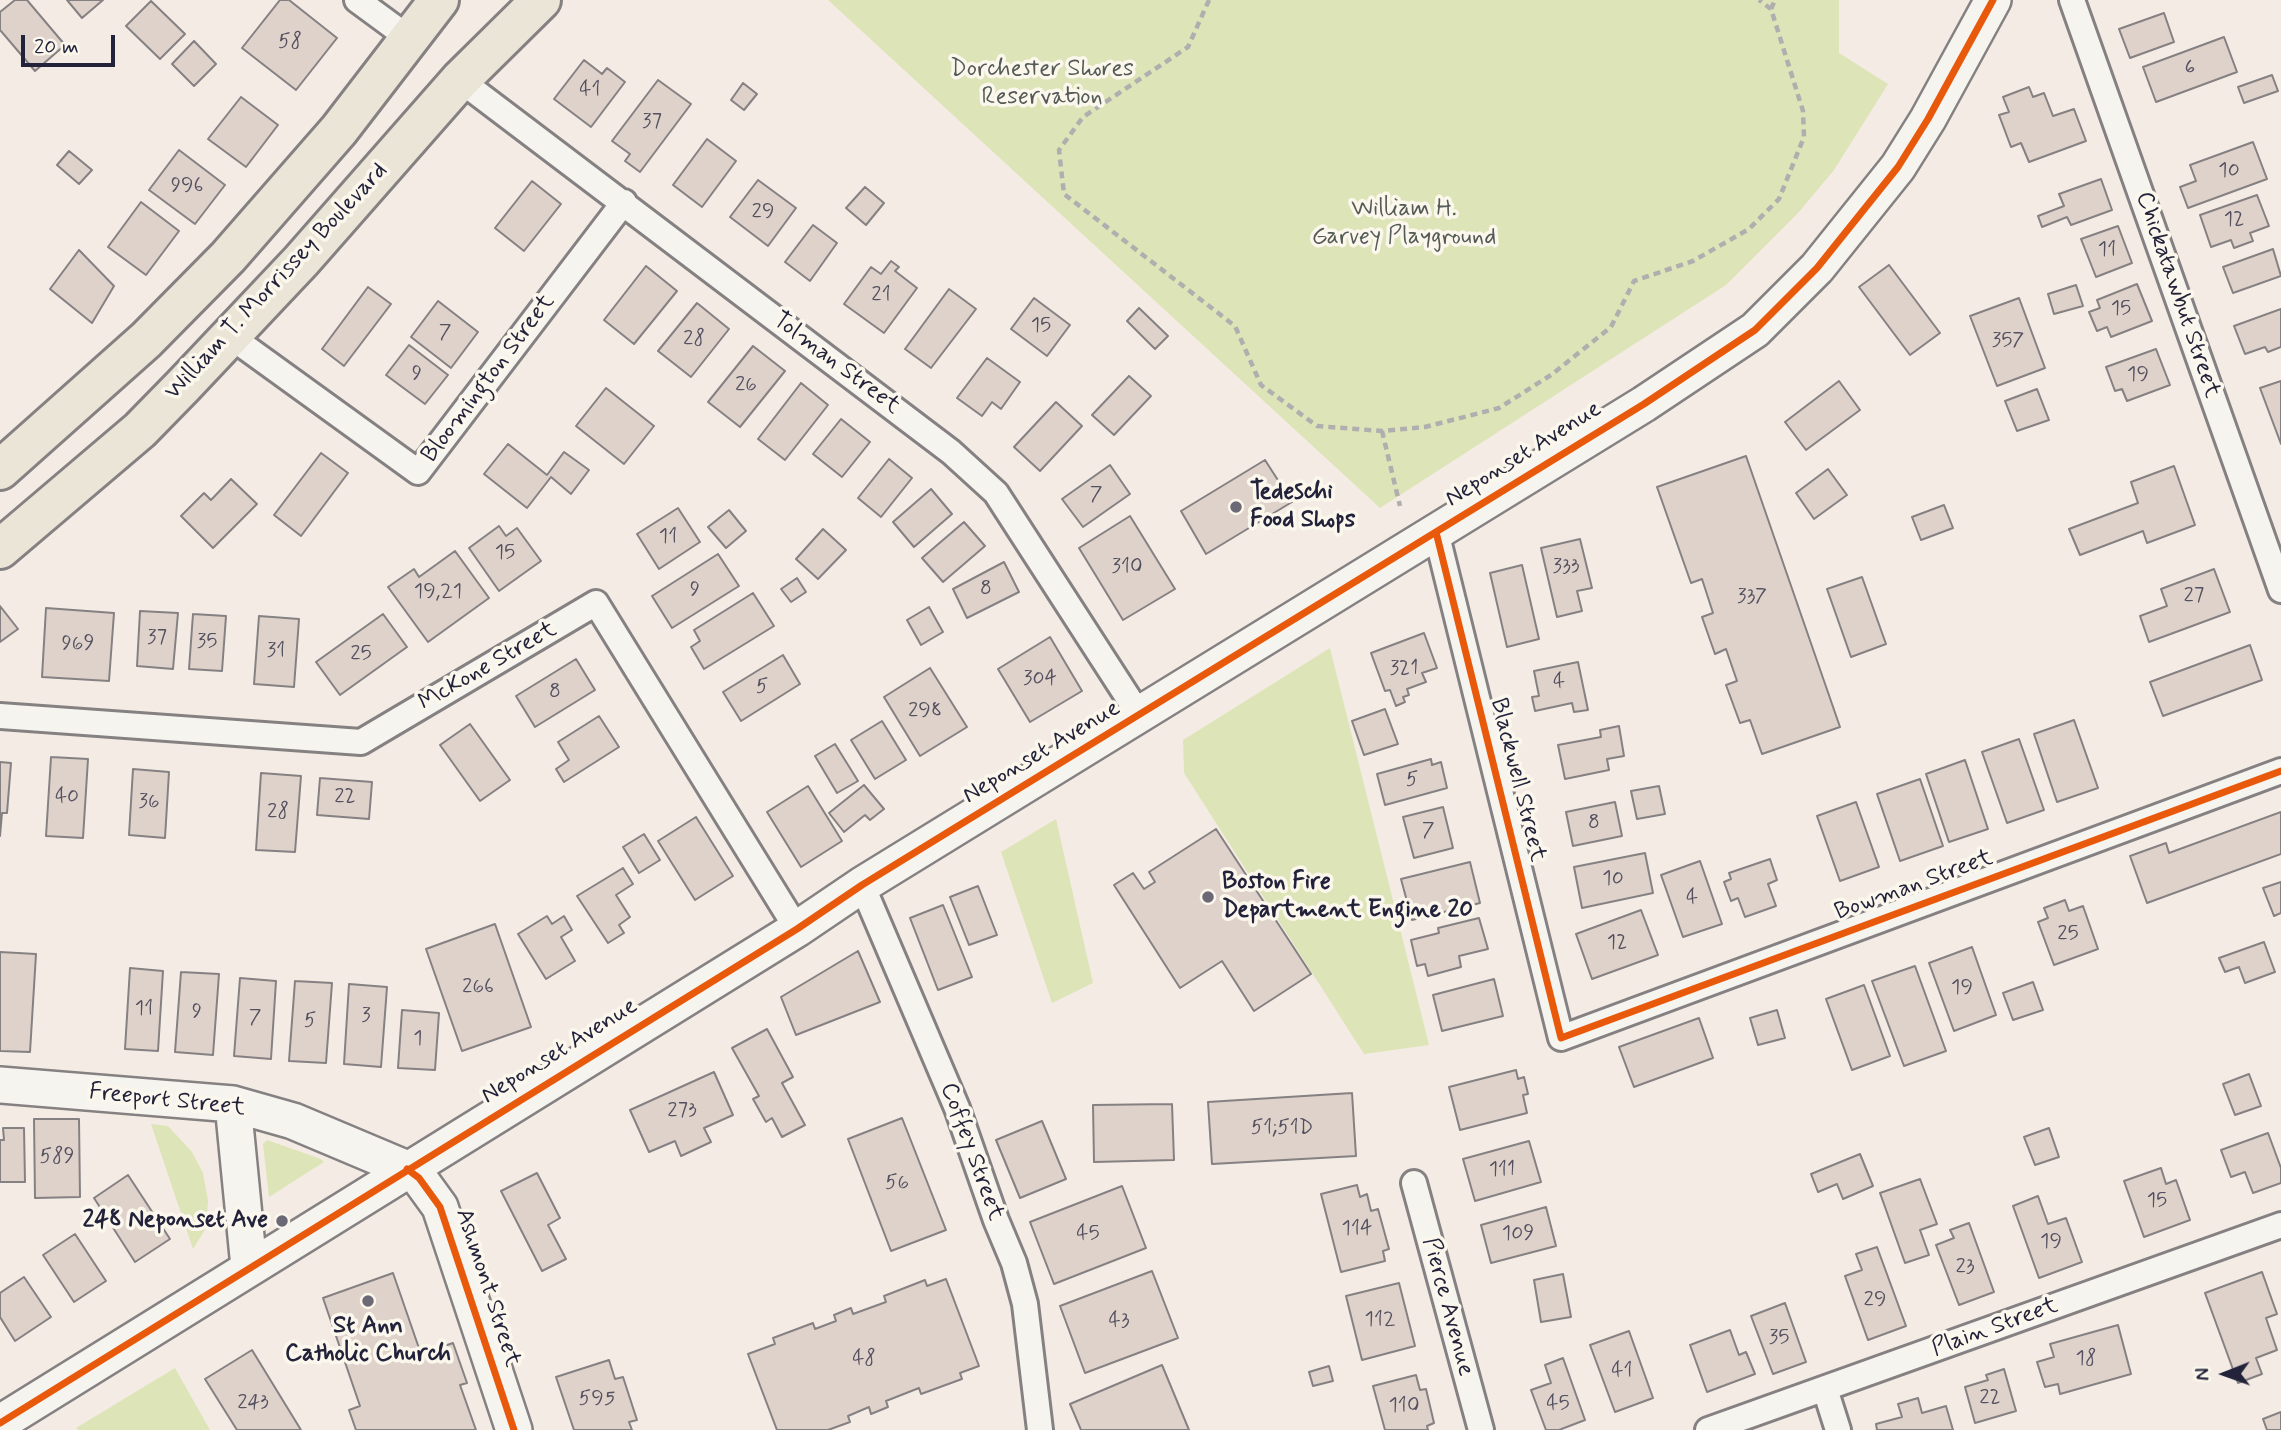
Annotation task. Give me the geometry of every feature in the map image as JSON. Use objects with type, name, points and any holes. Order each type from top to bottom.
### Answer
[{"type":"main road","points":[[0,470],[62,418],[220,266],[304,172],[439,0]]},
{"type":"main road","name":"William T. Morrissey Boulevard","points":[[0,549],[140,429],[301,261],[460,80],[541,0]]},
{"type":"main road","name":"Neponset Avenue","points":[[0,1423],[797,929],[862,885],[1644,404],[1755,330],[1817,268],[1898,167],[1928,119],[1993,0]]},
{"type":"main road","name":"Freeport Street","points":[[0,1085],[233,1104],[293,1121],[407,1169]]},
{"type":"main road","points":[[233,1104],[249,1268]]},
{"type":"main road","name":"Ashmont Street","points":[[407,1169],[426,1186],[440,1207],[514,1430]]},
{"type":"street","points":[[358,0],[410,39]]},
{"type":"street","name":"Chickatawbut Street","points":[[2072,0],[2281,590]]},
{"type":"street","name":"Tolman Street","points":[[460,80],[951,452],[996,493],[1140,716]]},
{"type":"street","name":"Bloomington Street","points":[[230,336],[418,472],[624,202]]},
{"type":"street","name":"Blackwell Street","points":[[1436,532],[1561,1038]]},
{"type":"street","name":"McKone Street","points":[[0,716],[361,742],[597,603],[797,929]]},
{"type":"street","name":"Bowman Street","points":[[1561,1038],[2281,771]]},
{"type":"street","name":"Coffey Street","points":[[862,885],[957,1108],[1014,1263],[1025,1304],[1040,1430]]},
{"type":"street","name":"Pierce Avenue","points":[[1413,1183],[1480,1430]]},
{"type":"street","name":"Plain Street","points":[[1708,1430],[2281,1225]]},
{"type":"street","points":[[1825,1389],[1838,1430]]},
{"type":"path","points":[[1209,0],[1188,47],[1083,117],[1059,150],[1064,194],[1235,326],[1261,385],[1317,426],[1382,431],[1425,427],[1499,408],[1551,375],[1611,327],[1634,281],[1693,261],[1749,229],[1780,199],[1804,136],[1803,111],[1771,9],[1759,0]]},
{"type":"path","points":[[1771,9],[1775,0]]},
{"type":"path","points":[[1382,431],[1400,506]]},
{"type":"green space","name":"William H. Garvey Playground","points":[[828,0],[1839,0],[1839,53],[1888,84],[1834,170],[1799,212],[1726,285],[1380,508]]},
{"type":"green space","points":[[1330,648],[1429,1045],[1364,1054],[1184,773],[1183,740]]},
{"type":"green space","points":[[1056,819],[1093,983],[1052,1003],[1001,852]]},
{"type":"green space","points":[[151,1124],[168,1126],[192,1152],[203,1173],[208,1201],[206,1228],[193,1249]]},
{"type":"green space","points":[[267,1140],[324,1162],[269,1197],[263,1144]]},
{"type":"green space","points":[[175,1368],[210,1430],[76,1428]]},
{"type":"building","points":[[15,0],[27,0],[65,45],[35,71],[0,30],[0,12]]},
{"type":"building","points":[[67,0],[103,0],[82,18]]},
{"type":"building","points":[[280,0],[289,0],[337,38],[296,90],[242,48]]},
{"type":"building","points":[[151,1],[185,34],[160,59],[126,26]]},
{"type":"building","points":[[2164,13],[2174,42],[2130,58],[2119,29]]},
{"type":"building","points":[[2224,37],[2237,72],[2156,102],[2143,67]]},
{"type":"building","points":[[194,41],[216,64],[194,86],[172,64]]},
{"type":"building","points":[[584,60],[602,74],[607,68],[625,82],[591,127],[554,99]]},
{"type":"building","points":[[2272,75],[2278,91],[2244,103],[2238,87]]},
{"type":"building","points":[[658,80],[691,104],[640,172],[625,161],[630,154],[612,141]]},
{"type":"building","points":[[743,83],[757,94],[744,110],[731,100]]},
{"type":"building","points":[[2029,87],[2033,97],[2044,93],[2053,116],[2074,109],[2086,141],[2029,162],[2021,143],[2011,147],[1999,115],[2009,112],[2003,97]]},
{"type":"building","points":[[241,97],[278,125],[246,167],[208,139]]},
{"type":"building","points":[[707,139],[736,161],[702,207],[673,185]]},
{"type":"building","points":[[2253,142],[2267,179],[2188,208],[2180,187],[2196,181],[2190,165]]},
{"type":"building","points":[[179,150],[225,185],[195,224],[149,190]]},
{"type":"building","points":[[69,151],[92,170],[79,184],[57,165]]},
{"type":"building","points":[[2101,179],[2112,210],[2071,225],[2067,217],[2042,227],[2038,216],[2064,206],[2059,194]]},
{"type":"building","points":[[758,180],[796,208],[768,246],[730,217]]},
{"type":"building","points":[[532,181],[561,204],[524,251],[495,228]]},
{"type":"building","points":[[865,187],[884,203],[866,225],[846,208]]},
{"type":"building","points":[[2257,195],[2269,226],[2250,233],[2253,241],[2234,248],[2231,240],[2211,247],[2200,215]]},
{"type":"building","points":[[141,202],[179,231],[146,275],[108,247]]},
{"type":"building","points":[[813,225],[837,243],[810,281],[785,262]]},
{"type":"building","points":[[2118,226],[2132,263],[2096,277],[2081,239]]},
{"type":"building","points":[[2273,249],[2281,276],[2233,293],[2223,267]]},
{"type":"building","points":[[79,250],[114,286],[92,323],[50,289]]},
{"type":"building","points":[[891,261],[899,267],[895,271],[917,288],[884,333],[844,304],[871,267],[881,274]]},
{"type":"building","points":[[1889,265],[1940,333],[1910,355],[1859,287]]},
{"type":"building","points":[[646,266],[677,291],[634,344],[604,320]]},
{"type":"building","points":[[2137,284],[2152,321],[2111,337],[2107,327],[2097,331],[2089,312],[2100,308],[2097,300]]},
{"type":"building","points":[[2076,285],[2083,306],[2054,314],[2048,294]]},
{"type":"building","points":[[368,287],[391,304],[344,366],[322,349]]},
{"type":"building","points":[[949,289],[976,309],[931,368],[905,349]]},
{"type":"building","points":[[1034,298],[1070,325],[1047,356],[1011,329]]},
{"type":"building","points":[[2019,298],[2045,368],[1997,386],[1970,316]]},
{"type":"building","points":[[438,301],[478,332],[451,368],[411,337]]},
{"type":"building","points":[[697,303],[729,329],[691,377],[658,351]]},
{"type":"building","points":[[1139,308],[1168,336],[1155,349],[1127,321]]},
{"type":"building","points":[[2281,309],[2281,347],[2268,352],[2265,347],[2245,354],[2234,326]]},
{"type":"building","points":[[409,345],[448,375],[425,404],[386,375]]},
{"type":"building","points":[[753,346],[785,371],[740,427],[708,402]]},
{"type":"building","points":[[2156,349],[2170,385],[2127,401],[2122,389],[2115,391],[2106,367]]},
{"type":"building","points":[[987,358],[1020,382],[1001,409],[992,402],[982,416],[957,398]]},
{"type":"building","points":[[1129,376],[1151,396],[1114,435],[1092,415]]},
{"type":"building","points":[[1839,381],[1860,410],[1806,450],[1785,422]]},
{"type":"building","points":[[2281,381],[2281,444],[2260,388]]},
{"type":"building","points":[[801,383],[828,405],[785,460],[758,439]]},
{"type":"building","points":[[606,388],[654,426],[624,464],[576,426]]},
{"type":"building","points":[[2037,389],[2049,420],[2017,431],[2005,401]]},
{"type":"building","points":[[1056,402],[1082,426],[1040,471],[1014,447]]},
{"type":"building","points":[[841,419],[870,442],[842,477],[813,454]]},
{"type":"building","points":[[508,444],[547,475],[564,452],[589,470],[571,494],[551,477],[527,508],[484,474]]},
{"type":"building","points":[[321,453],[348,473],[301,536],[274,515]]},
{"type":"building","points":[[1746,456],[1840,727],[1762,754],[1750,720],[1740,723],[1726,685],[1737,681],[1726,649],[1715,654],[1702,617],[1713,613],[1702,579],[1691,583],[1657,487]]},
{"type":"building","points":[[889,459],[912,478],[881,517],[858,498]]},
{"type":"building","name":"Tedeschi Food Shops","points":[[1265,460],[1292,502],[1206,554],[1181,511]]},
{"type":"building","points":[[1110,465],[1130,494],[1083,527],[1062,499]]},
{"type":"building","points":[[2174,466],[2195,525],[2147,543],[2143,531],[2080,555],[2069,529],[2138,503],[2131,482]]},
{"type":"building","points":[[1828,469],[1847,495],[1814,519],[1796,493]]},
{"type":"building","points":[[231,479],[257,504],[213,548],[181,516],[204,493],[211,500]]},
{"type":"building","points":[[931,489],[952,514],[914,547],[893,522]]},
{"type":"building","points":[[1944,505],[1953,528],[1921,540],[1912,517]]},
{"type":"building","points":[[678,508],[700,542],[659,569],[637,534]]},
{"type":"building","points":[[729,510],[746,531],[726,548],[708,527]]},
{"type":"building","points":[[1130,516],[1175,589],[1123,620],[1079,548]]},
{"type":"building","points":[[964,522],[985,546],[943,582],[922,558]]},
{"type":"building","points":[[499,526],[506,536],[517,528],[541,561],[499,591],[469,548]]},
{"type":"building","points":[[823,529],[846,550],[818,579],[796,559]]},
{"type":"building","points":[[1580,539],[1592,588],[1577,591],[1582,611],[1557,617],[1541,548]]},
{"type":"building","points":[[455,551],[489,598],[428,642],[388,587],[414,569],[419,577]]},
{"type":"building","points":[[718,554],[739,586],[672,628],[652,596]]},
{"type":"building","points":[[1004,562],[1019,592],[967,618],[953,589]]},
{"type":"building","points":[[1522,565],[1539,639],[1507,647],[1490,573]]},
{"type":"building","points":[[2214,569],[2230,612],[2149,642],[2140,616],[2167,606],[2161,589]]},
{"type":"building","points":[[1862,577],[1886,644],[1851,657],[1827,589]]},
{"type":"building","points":[[797,578],[806,592],[791,602],[781,589]]},
{"type":"building","points":[[753,593],[774,626],[704,669],[691,647],[700,641],[694,630]]},
{"type":"building","points":[[0,606],[18,629],[0,642]]},
{"type":"building","points":[[929,607],[943,632],[921,645],[907,620]]},
{"type":"building","points":[[46,608],[114,613],[109,681],[42,677]]},
{"type":"building","points":[[140,611],[178,613],[173,669],[137,666]]},
{"type":"building","points":[[193,614],[226,616],[222,671],[189,669]]},
{"type":"building","points":[[383,614],[407,647],[340,695],[316,662]]},
{"type":"building","points":[[259,616],[299,619],[294,687],[254,684]]},
{"type":"building","points":[[1424,633],[1437,668],[1422,673],[1426,682],[1407,689],[1409,695],[1403,697],[1405,702],[1396,706],[1390,690],[1385,691],[1371,653]]},
{"type":"building","points":[[1050,637],[1082,691],[1030,722],[998,669]]},
{"type":"building","points":[[2250,645],[2262,680],[2163,716],[2150,682]]},
{"type":"building","points":[[783,655],[800,684],[741,721],[723,692]]},
{"type":"building","points":[[576,659],[595,690],[535,727],[516,696]]},
{"type":"building","points":[[1578,662],[1588,710],[1574,712],[1572,703],[1535,711],[1532,697],[1539,696],[1534,671]]},
{"type":"building","points":[[930,668],[967,727],[920,756],[884,697]]},
{"type":"building","points":[[1385,709],[1398,744],[1364,755],[1352,721]]},
{"type":"building","points":[[599,716],[619,747],[564,782],[556,769],[569,760],[558,742]]},
{"type":"building","points":[[2074,720],[2098,788],[2057,802],[2034,734]]},
{"type":"building","points":[[882,721],[906,760],[875,779],[851,740]]},
{"type":"building","points":[[470,724],[510,780],[480,801],[440,745]]},
{"type":"building","points":[[1619,726],[1624,756],[1607,759],[1609,770],[1565,779],[1558,745],[1601,737],[1600,730]]},
{"type":"building","points":[[2019,739],[2044,810],[2007,823],[1982,752]]},
{"type":"building","points":[[835,744],[858,781],[837,793],[815,756]]},
{"type":"building","points":[[51,757],[88,759],[83,838],[46,836]]},
{"type":"building","points":[[1431,759],[1432,765],[1441,762],[1447,788],[1385,805],[1377,774]]},
{"type":"building","points":[[1965,760],[1988,829],[1949,842],[1926,774]]},
{"type":"building","points":[[0,762],[11,763],[7,813],[2,813],[0,836]]},
{"type":"building","points":[[133,769],[169,772],[165,838],[129,835]]},
{"type":"building","points":[[261,773],[301,776],[295,852],[256,850]]},
{"type":"building","points":[[320,778],[372,782],[369,819],[317,815]]},
{"type":"building","points":[[1920,779],[1943,846],[1900,861],[1877,794]]},
{"type":"building","points":[[864,785],[884,809],[870,820],[865,815],[844,832],[829,813]]},
{"type":"building","points":[[808,786],[842,841],[801,867],[767,812]]},
{"type":"building","points":[[1659,786],[1665,814],[1637,819],[1631,791]]},
{"type":"building","points":[[1615,802],[1622,836],[1573,846],[1566,812]]},
{"type":"building","points":[[1856,802],[1879,867],[1840,881],[1817,816]]},
{"type":"building","points":[[1443,807],[1453,848],[1414,858],[1403,817]]},
{"type":"building","points":[[2281,812],[2281,854],[2147,903],[2130,856],[2166,843],[2169,853]]},
{"type":"building","points":[[696,817],[733,876],[695,900],[658,841]]},
{"type":"building","name":"Boston Fire Department Engine 20","points":[[1216,829],[1311,974],[1254,1011],[1222,961],[1180,988],[1114,885],[1133,873],[1144,889],[1155,882],[1149,872]]},
{"type":"building","points":[[644,834],[660,860],[639,873],[623,847]]},
{"type":"building","points":[[1645,853],[1653,893],[1582,908],[1574,867]]},
{"type":"building","points":[[1770,859],[1777,880],[1768,884],[1776,906],[1745,917],[1738,898],[1731,901],[1724,882],[1731,879],[1729,873]]},
{"type":"building","points":[[1700,861],[1722,924],[1683,937],[1661,875]]},
{"type":"building","points":[[1470,862],[1480,903],[1412,920],[1401,879]]},
{"type":"building","points":[[623,868],[633,884],[616,895],[630,917],[619,925],[624,933],[608,943],[577,896]]},
{"type":"building","points":[[2281,882],[2281,913],[2274,916],[2263,888]]},
{"type":"building","points":[[978,886],[997,935],[969,945],[950,897]]},
{"type":"building","points":[[2065,900],[2069,911],[2083,906],[2098,949],[2054,965],[2038,922],[2048,918],[2044,908]]},
{"type":"building","points":[[943,905],[972,977],[938,990],[910,918]]},
{"type":"building","points":[[1641,910],[1658,955],[1592,979],[1576,934]]},
{"type":"building","points":[[547,916],[552,924],[564,916],[572,930],[561,937],[575,961],[546,979],[518,934]]},
{"type":"building","points":[[1479,918],[1488,949],[1459,956],[1461,967],[1428,976],[1425,964],[1417,966],[1411,940],[1439,933],[1438,928]]},
{"type":"building","points":[[495,924],[531,1027],[462,1051],[426,949]]},
{"type":"building","points":[[2264,942],[2275,972],[2245,983],[2239,967],[2225,972],[2219,958]]},
{"type":"building","points":[[1972,947],[1996,1015],[1954,1031],[1929,963]]},
{"type":"building","points":[[858,951],[880,1002],[796,1035],[781,997]]},
{"type":"building","points":[[0,952],[36,954],[30,1052],[0,1051]]},
{"type":"building","points":[[1915,966],[1946,1051],[1904,1066],[1872,981]]},
{"type":"building","points":[[130,968],[163,971],[158,1051],[125,1049]]},
{"type":"building","points":[[181,972],[219,974],[213,1055],[175,1052]]},
{"type":"building","points":[[240,978],[276,981],[271,1059],[234,1056]]},
{"type":"building","points":[[1494,979],[1503,1016],[1442,1031],[1433,995]]},
{"type":"building","points":[[295,981],[332,983],[326,1063],[289,1061]]},
{"type":"building","points":[[2033,982],[2043,1010],[2013,1020],[2003,993]]},
{"type":"building","points":[[349,984],[387,987],[381,1067],[344,1064]]},
{"type":"building","points":[[1864,985],[1890,1056],[1852,1070],[1826,999]]},
{"type":"building","points":[[402,1010],[439,1013],[435,1070],[398,1068]]},
{"type":"building","points":[[1777,1010],[1785,1038],[1758,1045],[1750,1018]]},
{"type":"building","points":[[1699,1018],[1713,1058],[1634,1087],[1619,1047]]},
{"type":"building","points":[[767,1029],[793,1077],[782,1083],[805,1125],[782,1137],[772,1118],[766,1122],[753,1099],[759,1096],[732,1048]]},
{"type":"building","points":[[1516,1070],[1518,1079],[1524,1077],[1528,1094],[1523,1095],[1527,1113],[1460,1130],[1449,1087]]},
{"type":"building","points":[[714,1072],[733,1115],[704,1128],[711,1142],[681,1156],[675,1141],[649,1152],[630,1110]]},
{"type":"building","points":[[2249,1074],[2261,1106],[2235,1115],[2223,1084]]},
{"type":"building","points":[[1352,1093],[1356,1156],[1212,1164],[1208,1102]]},
{"type":"building","points":[[1172,1104],[1174,1160],[1094,1162],[1093,1105]]},
{"type":"building","points":[[902,1118],[946,1230],[891,1251],[848,1139]]},
{"type":"building","points":[[34,1119],[79,1119],[80,1197],[35,1198]]},
{"type":"building","points":[[1042,1121],[1066,1179],[1020,1198],[996,1140]]},
{"type":"building","points":[[3,1128],[24,1128],[25,1182],[0,1182],[0,1140],[4,1140]]},
{"type":"building","points":[[2049,1128],[2059,1157],[2035,1165],[2024,1137]]},
{"type":"building","points":[[2268,1133],[2281,1168],[2281,1183],[2253,1193],[2245,1172],[2231,1177],[2221,1150]]},
{"type":"building","points":[[1529,1141],[1541,1182],[1475,1201],[1463,1159]]},
{"type":"building","points":[[1860,1154],[1873,1186],[1843,1199],[1837,1184],[1818,1192],[1811,1174]]},
{"type":"building","points":[[2161,1168],[2166,1184],[2176,1180],[2190,1220],[2144,1237],[2124,1181]]},
{"type":"building","points":[[537,1173],[560,1218],[548,1225],[566,1259],[542,1271],[501,1191]]},
{"type":"building","points":[[128,1175],[170,1239],[135,1262],[94,1198]]},
{"type":"building","points":[[1920,1179],[1937,1224],[1920,1230],[1929,1255],[1905,1263],[1880,1193]]},
{"type":"building","points":[[1357,1185],[1360,1197],[1367,1194],[1371,1211],[1378,1209],[1389,1249],[1383,1251],[1385,1261],[1341,1272],[1321,1194]]},
{"type":"building","points":[[1122,1186],[1146,1248],[1054,1284],[1030,1222]]},
{"type":"building","points":[[2038,1196],[2048,1224],[2066,1218],[2082,1262],[2039,1278],[2013,1206]]},
{"type":"building","points":[[1546,1207],[1556,1246],[1491,1263],[1481,1225]]},
{"type":"building","points":[[1969,1223],[1994,1292],[1959,1305],[1936,1245],[1954,1238],[1950,1230]]},
{"type":"building","points":[[75,1234],[106,1281],[74,1302],[43,1255]]},
{"type":"building","points":[[1877,1247],[1906,1326],[1868,1340],[1845,1276],[1862,1270],[1856,1254]]},
{"type":"building","points":[[1152,1271],[1178,1338],[1085,1373],[1060,1306]]},
{"type":"building","points":[[2262,1272],[2277,1314],[2266,1318],[2277,1350],[2256,1358],[2262,1374],[2238,1383],[2205,1293]]},
{"type":"building","points":[[393,1273],[421,1354],[453,1343],[467,1383],[460,1385],[476,1430],[356,1430],[349,1410],[360,1406],[323,1298]]},
{"type":"building","points":[[1563,1274],[1571,1317],[1541,1322],[1534,1280]]},
{"type":"building","points":[[24,1277],[51,1317],[15,1341],[0,1317],[0,1293]]},
{"type":"building","points":[[946,1279],[979,1366],[960,1373],[962,1379],[921,1394],[919,1388],[886,1401],[888,1407],[871,1414],[869,1407],[848,1416],[850,1422],[828,1430],[777,1430],[748,1354],[775,1344],[773,1338],[813,1323],[815,1329],[836,1321],[834,1315],[851,1308],[853,1314],[886,1302],[884,1296],[925,1280],[927,1286]]},
{"type":"building","points":[[1399,1283],[1415,1346],[1362,1360],[1346,1296]]},
{"type":"building","points":[[1785,1303],[1806,1362],[1773,1374],[1751,1316]]},
{"type":"building","points":[[2118,1325],[2131,1374],[2060,1394],[2058,1384],[2045,1387],[2037,1362],[2054,1357],[2050,1344]]},
{"type":"building","points":[[1730,1330],[1739,1355],[1746,1352],[1755,1374],[1707,1392],[1690,1345]]},
{"type":"building","points":[[1629,1331],[1653,1398],[1615,1412],[1590,1345]]},
{"type":"building","points":[[252,1350],[301,1430],[237,1430],[205,1379]]},
{"type":"building","points":[[1563,1358],[1585,1420],[1559,1430],[1546,1430],[1531,1390],[1551,1383],[1545,1365]]},
{"type":"building","points":[[609,1360],[615,1379],[623,1377],[637,1420],[629,1422],[632,1430],[574,1430],[556,1377]]},
{"type":"building","points":[[1162,1365],[1189,1430],[1081,1430],[1070,1404]]},
{"type":"building","points":[[1329,1366],[1333,1381],[1313,1386],[1309,1372]]},
{"type":"building","points":[[2004,1369],[2016,1411],[1975,1423],[1965,1387],[1988,1380],[1986,1375]]},
{"type":"building","points":[[1416,1375],[1420,1390],[1426,1389],[1434,1423],[1427,1426],[1428,1430],[1385,1430],[1373,1386]]},
{"type":"building","points":[[1918,1398],[1922,1413],[1946,1406],[1953,1430],[1877,1430],[1876,1424],[1902,1417],[1898,1404]]},
{"type":"building","points":[[2281,1412],[2281,1430],[2267,1430],[2263,1419]]},
{"type":"cycle path","points":[[0,1423],[797,929],[862,885],[1644,404],[1755,330],[1817,268],[1898,167],[1928,119],[1993,0]]},
{"type":"cycle path","points":[[1436,532],[1561,1038],[2281,771]]},
{"type":"cycle path","points":[[407,1169],[419,1178],[440,1207],[514,1430]]},
{"type":"place","name":"Tedeschi Food Shops","points":[[1236,507]]},
{"type":"place","name":"Boston Fire Department Engine 20","points":[[1208,897]]},
{"type":"place","name":"248 Neponset Ave","points":[[282,1221]]},
{"type":"place","name":"St Ann Catholic Church","points":[[368,1301]]},
{"type":"park label","name":"Dorchester Shores Reservation","points":[[1042,84]]}]
